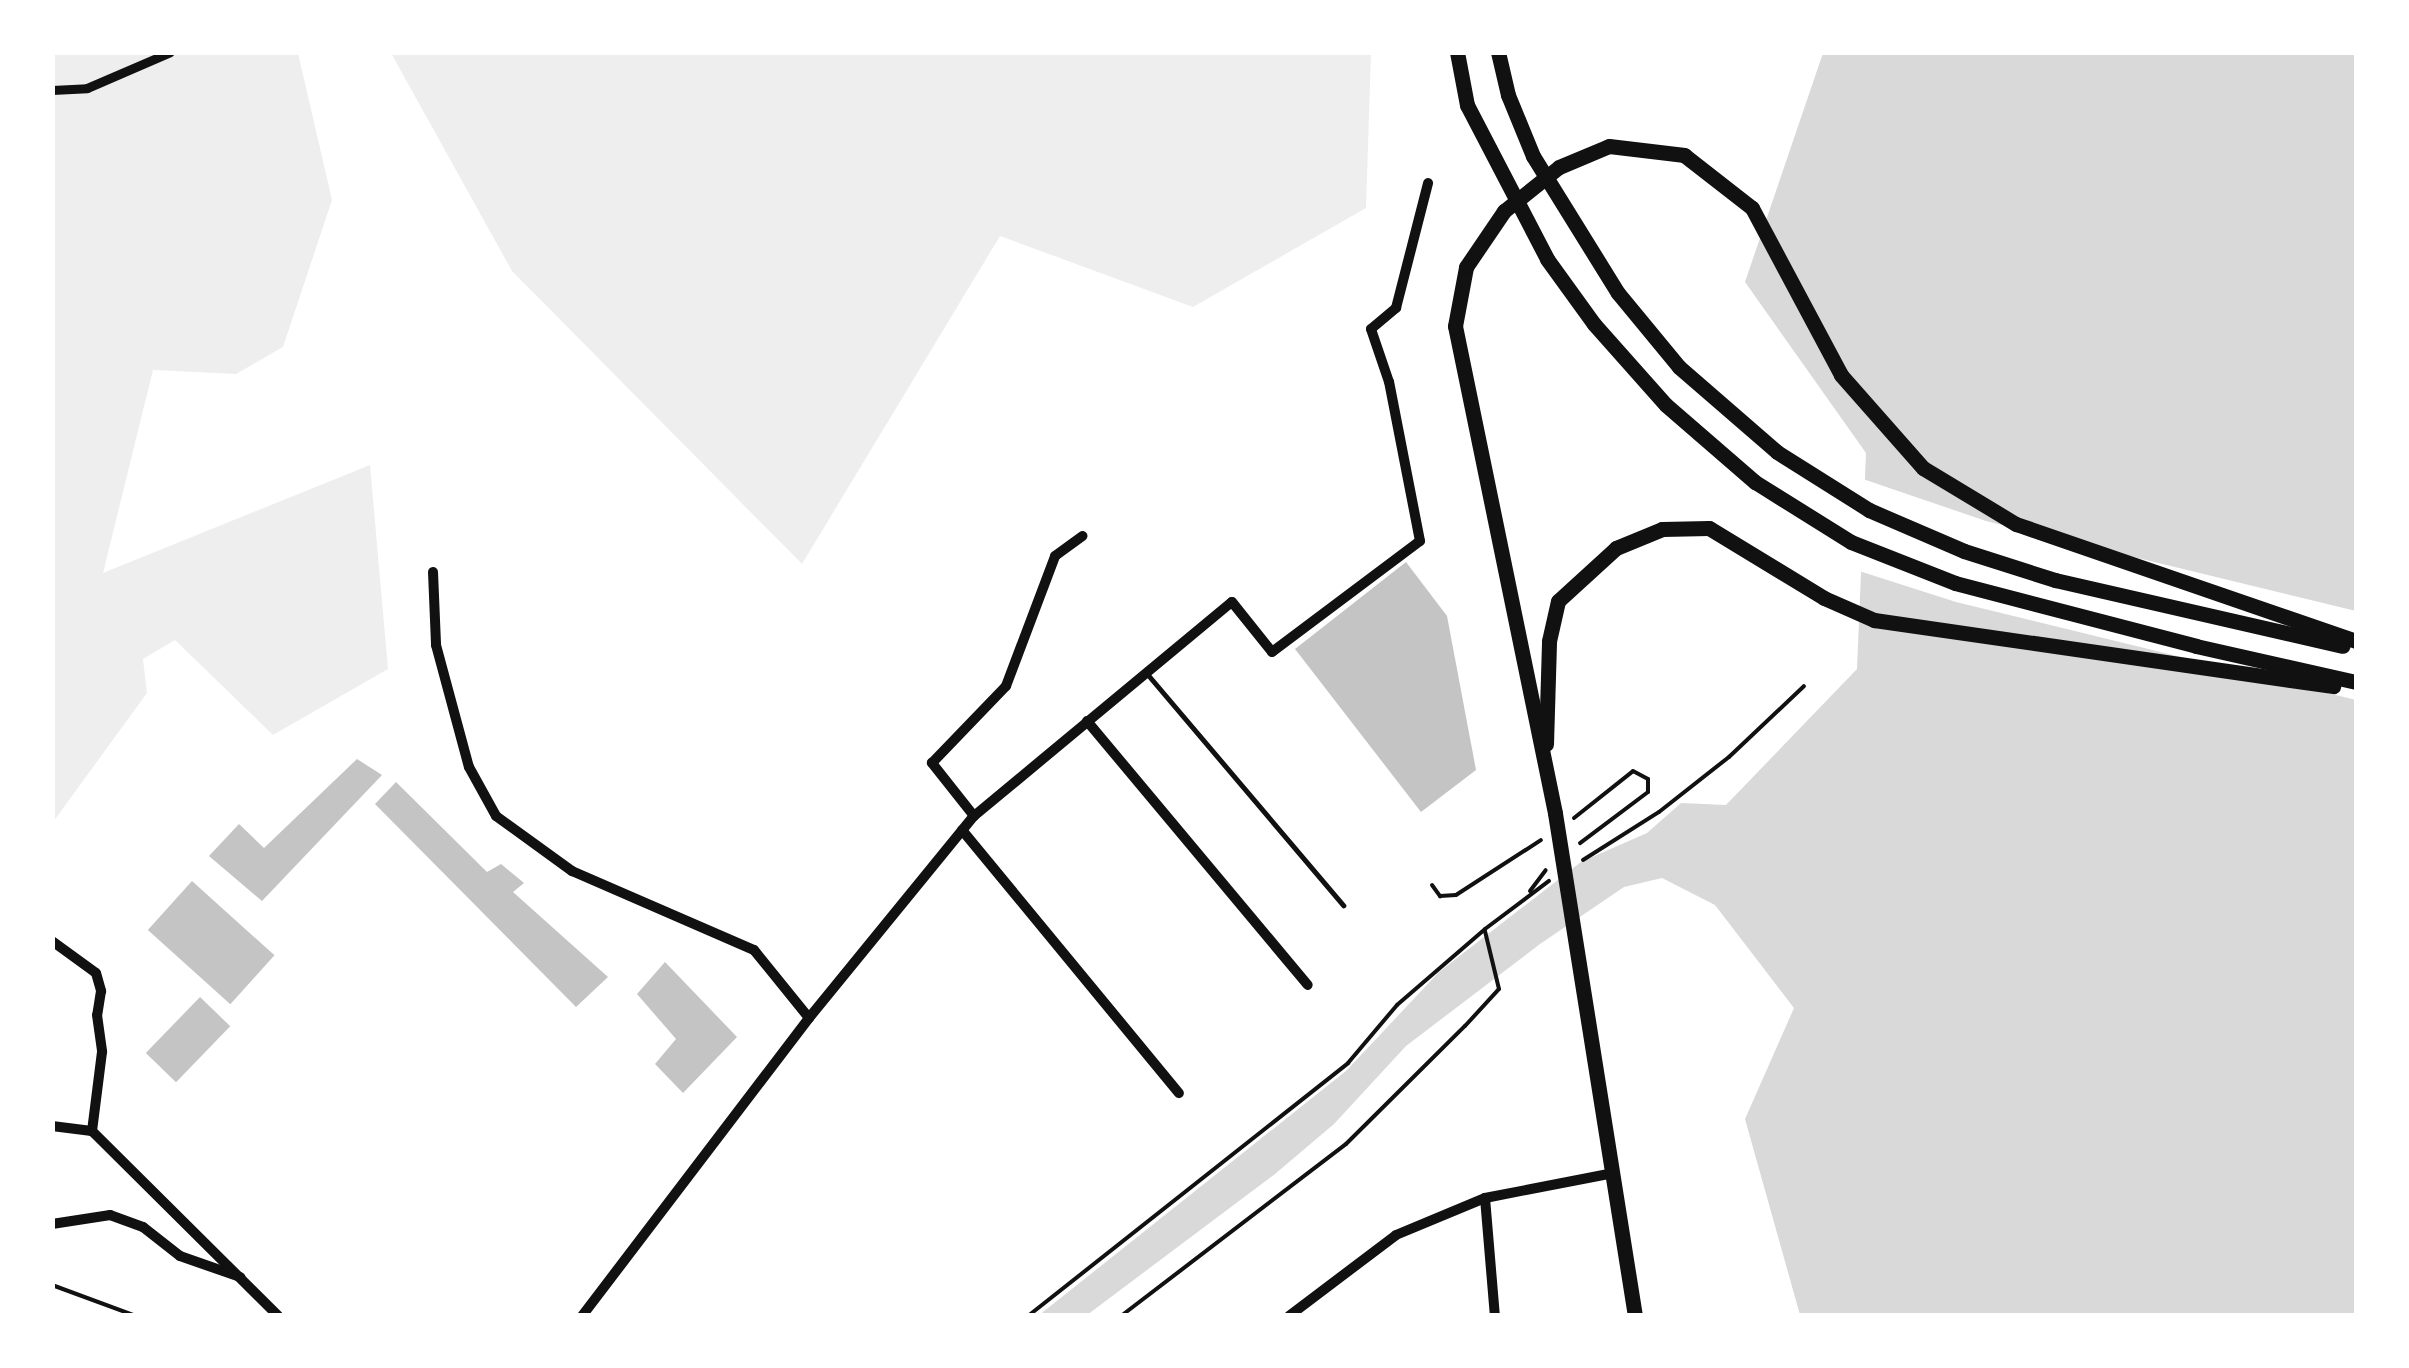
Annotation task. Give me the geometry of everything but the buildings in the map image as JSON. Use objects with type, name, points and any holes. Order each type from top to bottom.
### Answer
[{"type":"main road","points":[[1456,52],[1467,104],[1546,258],[1594,324],[1666,405],[1755,482],[1851,542],[1954,583],[2356,686]]},
{"type":"main road","points":[[1498,52],[1508,95],[1533,156],[1618,293],[1680,367],[1776,452],[1869,510],[1964,551],[2054,580],[2356,649]]},
{"type":"main road","points":[[1635,1316],[1555,814],[1455,326],[1466,267],[1504,211],[1559,167],[1609,146],[1684,156],[1752,208],[1840,375],[1922,468],[2016,524],[2356,641]]},
{"type":"main road","points":[[1546,772],[1549,641],[1558,601],[1594,564],[1616,548],[1662,530],[1709,528],[1824,598],[1874,620],[2356,686]]},
{"type":"street","points":[[52,90],[87,88],[170,52]]},
{"type":"street","points":[[582,1316],[809,1018],[974,816],[1232,602],[1272,652],[1420,541],[1389,382],[1371,329],[1396,308],[1428,183]]},
{"type":"street","points":[[974,816],[932,763],[1006,686],[1054,556],[1083,536]]},
{"type":"street","points":[[432,572],[436,646],[468,767],[496,816],[572,872],[754,950],[809,1018]]},
{"type":"street","points":[[1087,721],[1308,985]]},
{"type":"street","points":[[962,830],[1178,1093]]},
{"type":"street","points":[[52,941],[96,972],[102,990],[97,1015],[102,1052],[92,1130]]},
{"type":"street","points":[[52,1126],[92,1130],[278,1316]]},
{"type":"street","points":[[1290,1316],[1396,1235],[1486,1198],[1614,1174]]},
{"type":"street","points":[[1486,1198],[1495,1316]]},
{"type":"street","points":[[52,1224],[110,1215],[142,1227],[180,1256],[245,1279]]},
{"type":"lane","points":[[1146,672],[1343,904]]},
{"type":"path","points":[[1577,864],[1659,812],[1729,757],[1804,686]]},
{"type":"path","points":[[1028,1316],[1348,1063],[1397,1006],[1485,929],[1560,874]]},
{"type":"path","points":[[1121,1316],[1346,1144],[1465,1026],[1498,986],[1485,929]]},
{"type":"path","points":[[52,1286],[136,1316]]},
{"type":"shaded area","points":[[53,53],[298,53],[332,200],[283,347],[236,374],[153,370],[103,573],[370,465],[388,669],[273,735],[175,640],[143,659],[147,693],[53,822]]},
{"type":"shaded area","points":[[391,53],[1371,53],[1366,208],[1193,307],[1000,236],[802,564],[512,271]]},
{"type":"shaded area","points":[[1823,53],[2356,53],[2356,1315],[1800,1315],[1745,1119],[1794,1008],[1715,905],[1662,878],[1624,887],[1540,944],[1406,1046],[1334,1124],[1275,1174],[1087,1315],[1038,1316],[1346,1071],[1439,972],[1581,862],[1647,833],[1681,803],[1726,805],[1857,669],[1866,453],[1745,282]]},
{"type":"pier","points":[[1860,478],[1986,521],[2356,611],[2356,700],[1956,602],[1856,570]]}]
